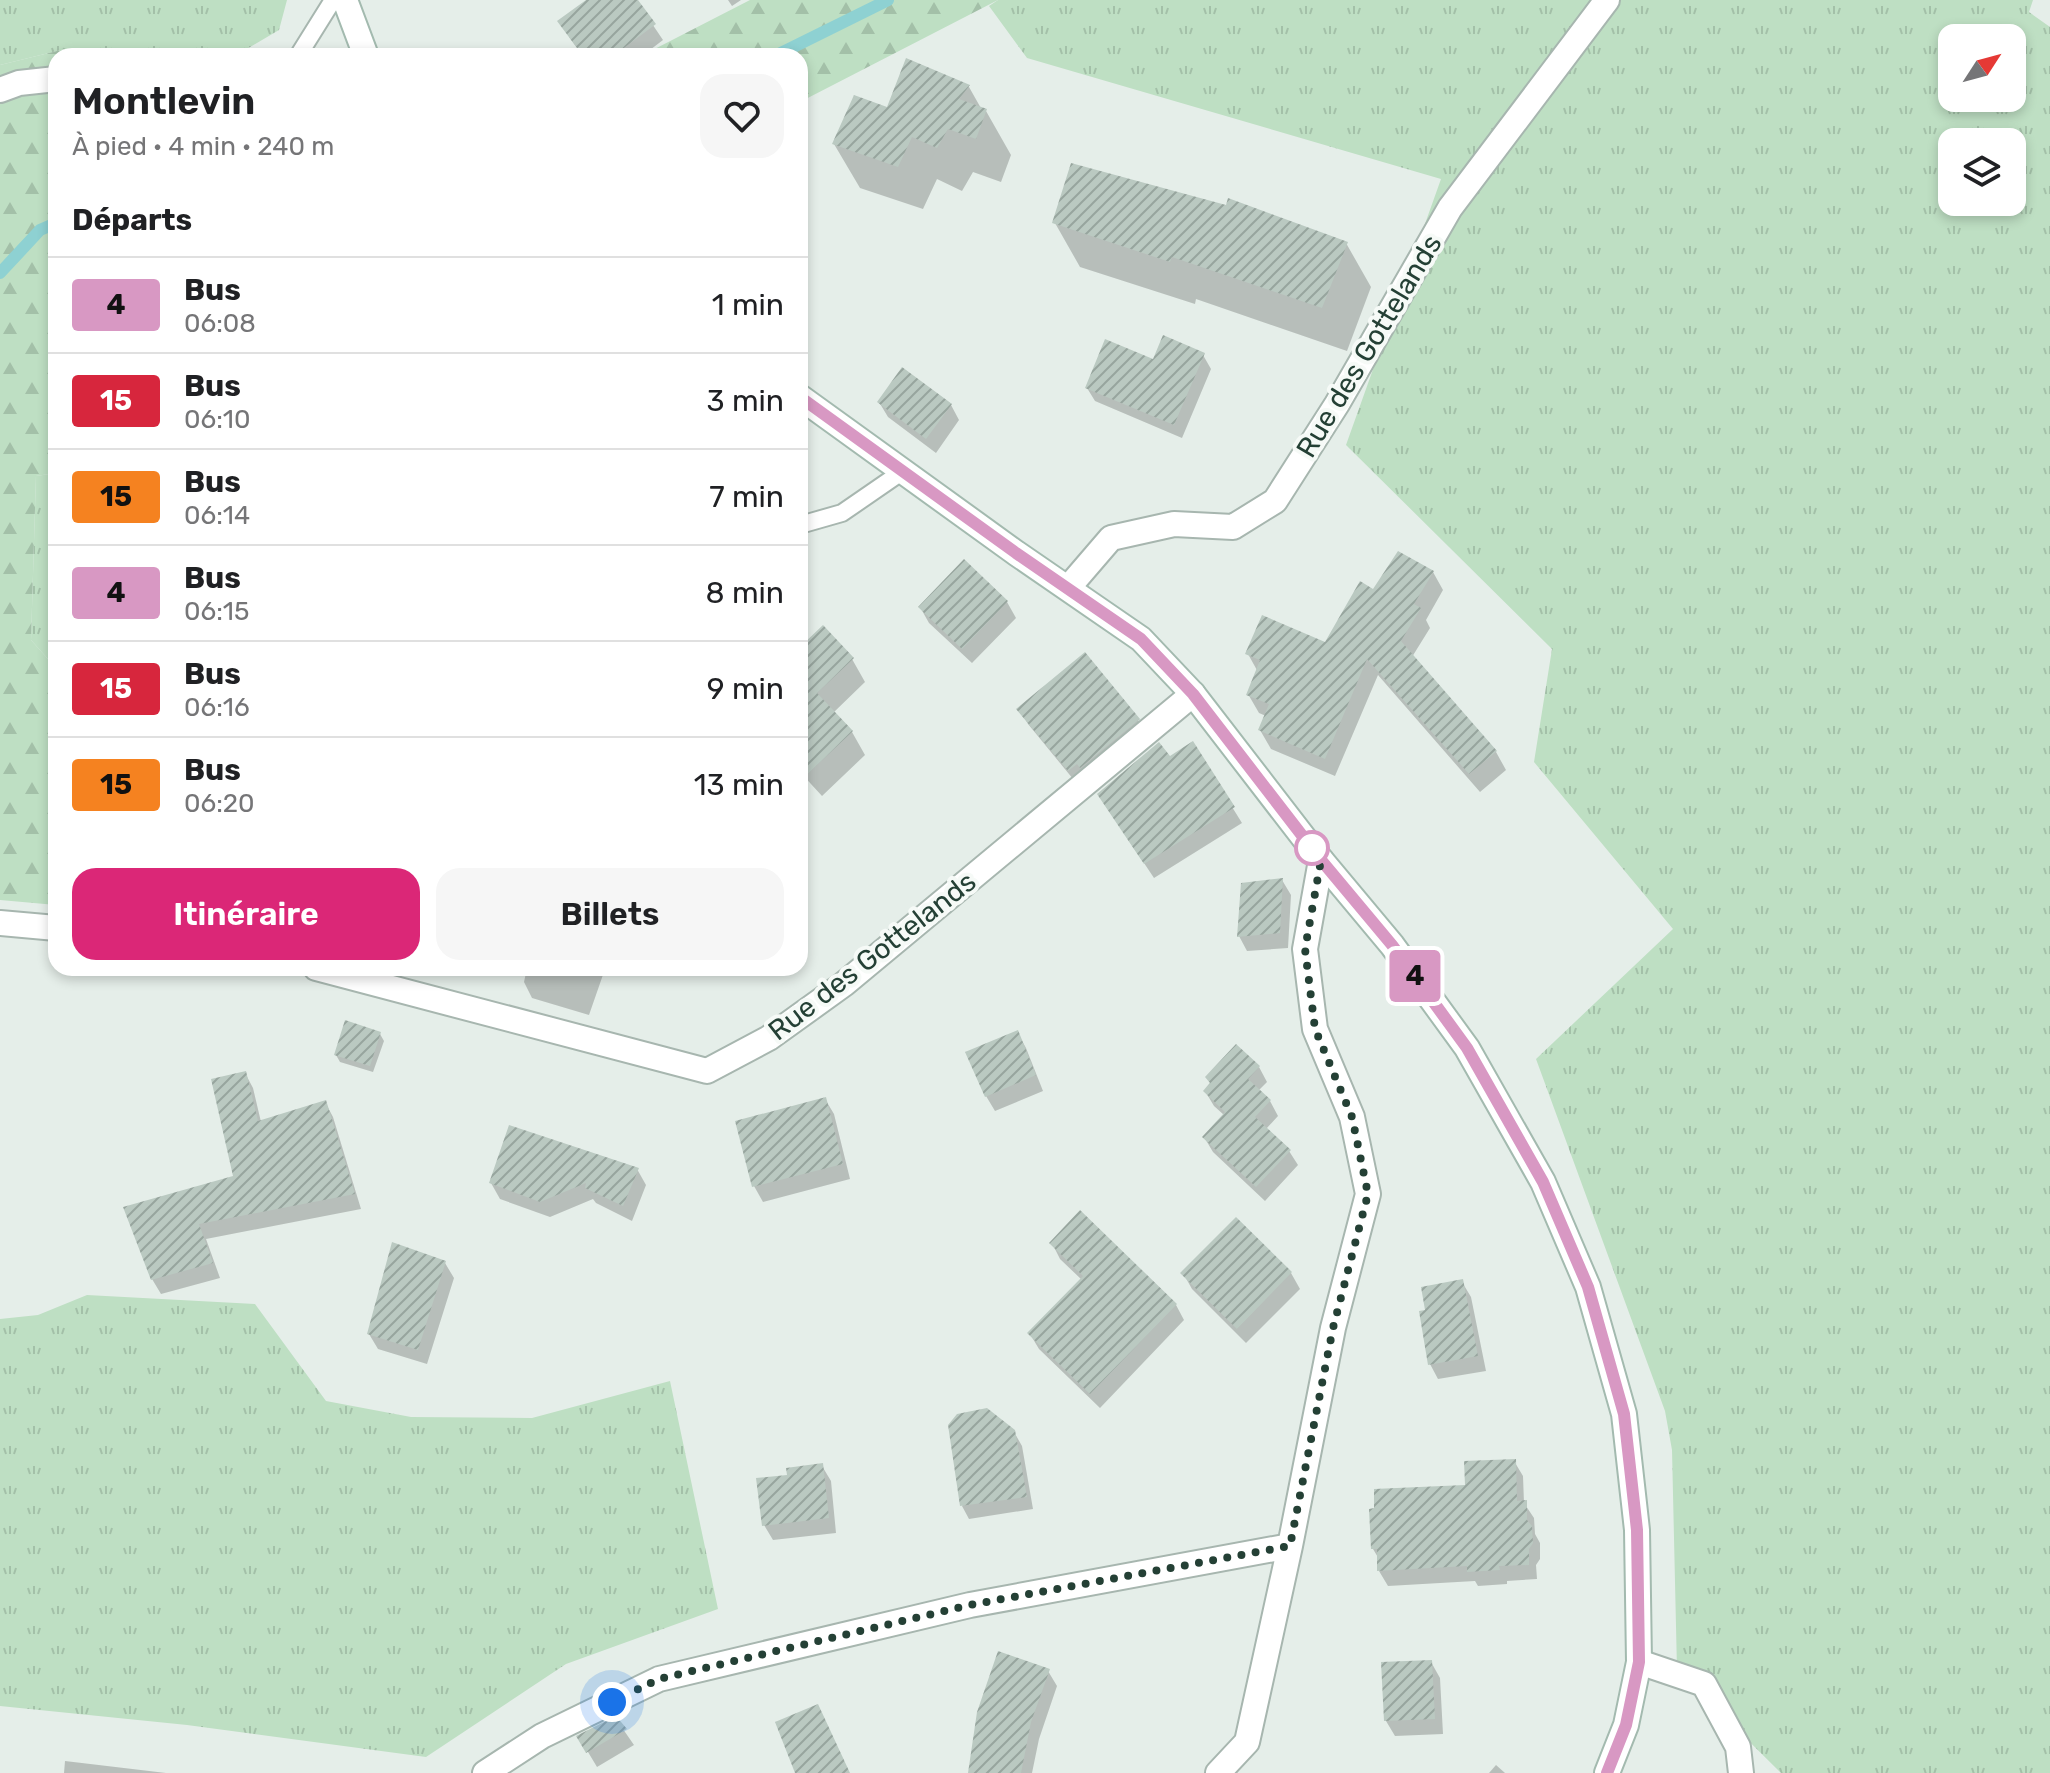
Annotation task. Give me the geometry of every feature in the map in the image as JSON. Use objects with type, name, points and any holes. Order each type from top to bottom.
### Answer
[{"type":"street","points":[[345,0],[363,48]]},
{"type":"street","name":"Rue des Gottelands","points":[[1068,588],[1111,538],[1174,524],[1233,527],[1275,501],[1337,404],[1450,208],[1607,0]]},
{"type":"street","points":[[0,90],[19,83],[48,80]]},
{"type":"street","points":[[808,403],[1141,639],[1193,694],[1321,860],[1392,945],[1467,1048],[1543,1182],[1588,1287],[1624,1414],[1637,1530],[1639,1662],[1626,1725],[1607,1773]]},
{"type":"street","name":"Rue des Gottelands","points":[[346,976],[707,1071],[769,1038],[844,984],[1193,694]]},
{"type":"street","points":[[1218,1773],[1247,1742],[1333,1328],[1368,1194],[1352,1117],[1315,1029],[1305,949],[1321,860]]},
{"type":"street","points":[[0,923],[48,927]]},
{"type":"street","points":[[485,1773],[542,1736],[659,1679],[970,1605],[1290,1546]]},
{"type":"street","points":[[1639,1662],[1704,1684],[1738,1747],[1741,1773]]},
{"type":"lane","points":[[303,48],[333,0]]},
{"type":"lane","points":[[808,523],[842,513],[903,471]]},
{"type":"green space","points":[[0,0],[287,0],[279,30],[249,48],[48,48],[48,53],[0,65]]},
{"type":"green space","points":[[750,0],[998,0],[808,98],[808,48],[657,48]]},
{"type":"green space","points":[[998,0],[2033,0],[2029,12],[2050,27],[2050,1773],[1781,1773],[1677,1670],[1672,1450],[1665,1411],[1536,1059],[1673,929],[1534,762],[1552,649],[1346,445],[1441,179],[1027,58],[989,6]]},
{"type":"green space","points":[[48,53],[48,474],[36,476],[31,640],[48,659],[48,904],[0,900],[0,65]]},
{"type":"green space","points":[[48,474],[48,659],[31,640],[36,476]]},
{"type":"green space","points":[[87,1295],[255,1304],[326,1401],[411,1417],[532,1418],[670,1381],[718,1609],[566,1664],[426,1757],[187,1725],[0,1706],[0,1319],[38,1315]]},
{"type":"building","points":[[586,0],[638,0],[656,24],[624,48],[577,48],[557,21]]},
{"type":"building","points":[[906,58],[970,85],[959,99],[987,109],[976,139],[948,129],[937,148],[912,137],[898,167],[832,144],[854,95],[887,107]]},
{"type":"building","points":[[1071,163],[1226,205],[1228,198],[1348,242],[1322,308],[1172,257],[1170,262],[1052,223]]},
{"type":"building","points":[[1163,335],[1205,353],[1174,425],[1085,388],[1105,339],[1153,359]]},
{"type":"building","points":[[902,367],[952,404],[926,439],[877,402]]},
{"type":"building","points":[[1398,551],[1434,571],[1414,604],[1421,608],[1401,641],[1497,751],[1469,774],[1367,659],[1325,759],[1258,730],[1269,704],[1246,695],[1260,660],[1245,654],[1262,615],[1325,642],[1360,581],[1373,589]]},
{"type":"building","points":[[964,559],[1008,601],[962,649],[918,607]]},
{"type":"building","points":[[823,625],[854,658],[817,693],[853,731],[808,773],[808,639]]},
{"type":"building","points":[[1085,652],[1140,719],[1080,768],[1077,764],[1068,771],[1016,709]]},
{"type":"building","points":[[1193,741],[1235,807],[1144,864],[1097,794],[1159,742],[1170,756]]},
{"type":"building","points":[[1283,878],[1280,933],[1237,937],[1241,883]]},
{"type":"building","points":[[345,1020],[381,1032],[370,1066],[334,1055]]},
{"type":"building","points":[[1018,1030],[1036,1075],[985,1097],[965,1052]]},
{"type":"building","points":[[1236,1044],[1260,1066],[1248,1079],[1271,1100],[1255,1117],[1291,1150],[1256,1187],[1202,1137],[1225,1112],[1203,1091],[1210,1083],[1205,1077]]},
{"type":"building","points":[[246,1071],[258,1121],[326,1100],[355,1194],[199,1224],[213,1263],[151,1280],[123,1207],[233,1176],[211,1079]]},
{"type":"building","points":[[826,1097],[843,1164],[752,1187],[735,1121]]},
{"type":"building","points":[[509,1125],[639,1168],[623,1206],[585,1188],[586,1183],[540,1202],[489,1183]]},
{"type":"building","points":[[1080,1210],[1177,1304],[1090,1394],[1027,1333],[1083,1276],[1049,1243]]},
{"type":"building","points":[[1236,1217],[1292,1272],[1237,1329],[1180,1273]]},
{"type":"building","points":[[392,1242],[446,1261],[418,1350],[367,1334]]},
{"type":"building","points":[[1463,1279],[1478,1356],[1428,1365],[1419,1311],[1425,1310],[1421,1287]]},
{"type":"building","points":[[987,1408],[1015,1430],[1027,1497],[960,1506],[948,1425],[957,1414]]},
{"type":"building","points":[[1516,1459],[1517,1501],[1527,1500],[1527,1520],[1532,1526],[1529,1565],[1467,1572],[1467,1566],[1377,1571],[1377,1549],[1371,1549],[1369,1509],[1374,1508],[1374,1489],[1465,1485],[1464,1461]]},
{"type":"building","points":[[823,1463],[829,1518],[762,1526],[756,1478],[787,1475],[786,1468]]},
{"type":"building","points":[[998,1651],[1050,1669],[1031,1722],[1021,1773],[968,1773],[977,1712]]},
{"type":"building","points":[[1432,1660],[1435,1719],[1384,1721],[1381,1662]]},
{"type":"building","points":[[818,1704],[850,1773],[795,1773],[775,1722]]},
{"type":"building","points":[[616,1716],[627,1729],[586,1753],[576,1736]]},
{"type":"waterway","points":[[791,48],[888,0]]},
{"type":"waterway","points":[[0,273],[40,230],[48,226]]},
{"type":"bus line","name":"4","points":[[808,403],[1141,639],[1193,694],[1321,860],[1392,945],[1467,1048],[1543,1182],[1588,1287],[1624,1414],[1637,1530],[1639,1662],[1626,1725],[1607,1773]]},
{"type":"route","points":[[612,1702],[659,1679],[970,1605],[1290,1546],[1333,1328],[1368,1194],[1352,1117],[1315,1029],[1305,949],[1321,860],[1304,837],[1312,848]]}]
